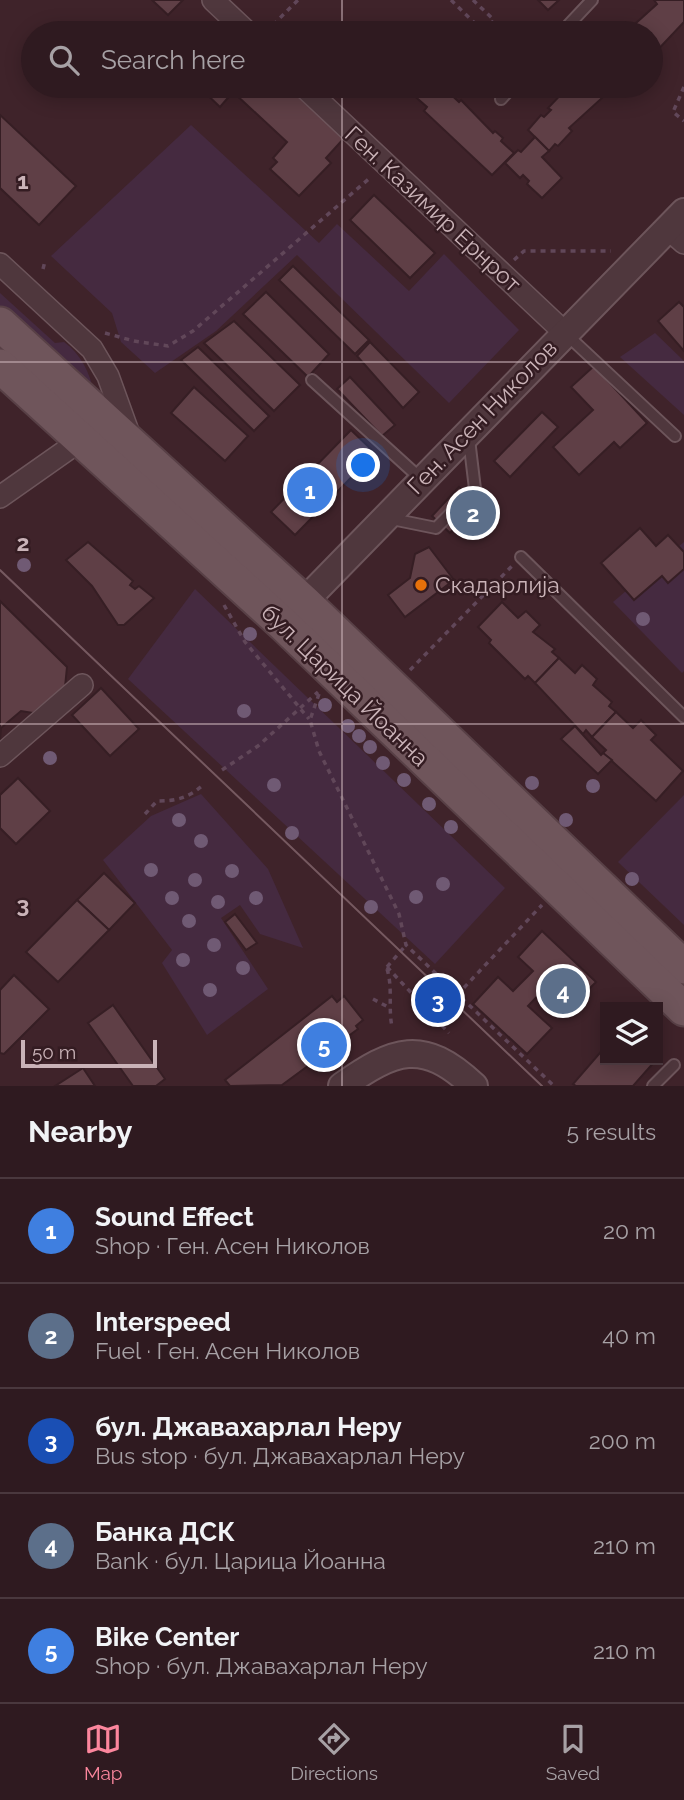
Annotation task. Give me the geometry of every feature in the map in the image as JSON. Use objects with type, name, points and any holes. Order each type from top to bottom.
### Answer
[{"type":"main road","name":"бул. Царица Йоанна","points":[[0,324],[133,445],[293,613],[684,1009]]},
{"type":"main road","name":"бул. Царица Йоанна","points":[[0,366],[81,440],[293,613],[684,967]]},
{"type":"street","points":[[213,0],[235,21]]},
{"type":"street","name":"Ген. Казимир Ернрот","points":[[316,98],[564,332]]},
{"type":"street","name":"Ген. Асен Николов","points":[[293,613],[564,332],[679,228]]},
{"type":"street","points":[[0,264],[92,349],[108,376],[133,445]]},
{"type":"street","points":[[0,497],[81,440]]},
{"type":"street","points":[[0,756],[82,685]]},
{"type":"street","points":[[341,1086],[386,1057],[408,1054],[443,1061],[474,1086]]},
{"type":"lane","points":[[572,21],[592,0]]},
{"type":"lane","points":[[564,332],[675,436]]},
{"type":"lane","points":[[312,380],[421,479]]},
{"type":"lane","points":[[385,517],[436,528],[475,489],[468,431]]},
{"type":"lane","points":[[521,557],[684,717]]},
{"type":"lane","points":[[653,1086],[674,1065]]},
{"type":"path","points":[[277,21],[298,0]]},
{"type":"path","points":[[451,0],[457,2],[474,21]]},
{"type":"path","points":[[473,0],[493,21]]},
{"type":"path","points":[[684,87],[673,112],[684,121]]},
{"type":"path","points":[[97,327],[105,333],[134,341],[168,346],[193,331],[386,165]]},
{"type":"path","points":[[500,274],[524,251],[611,251]]},
{"type":"path","points":[[43,269],[45,261]]},
{"type":"path","points":[[406,674],[521,557]]},
{"type":"path","points":[[218,596],[246,642],[310,720],[319,751],[399,914],[406,945],[554,1086]]},
{"type":"path","points":[[222,770],[258,746],[321,690],[310,720]]},
{"type":"path","points":[[145,814],[157,801],[176,801],[191,796],[203,785]]},
{"type":"path","points":[[456,994],[544,903]]},
{"type":"path","points":[[387,967],[406,945]]},
{"type":"path","points":[[387,967],[449,1033]]},
{"type":"path","points":[[387,967],[392,984],[388,1007],[391,1027]]},
{"type":"path","points":[[373,999],[388,1007]]},
{"type":"shaded area","points":[[191,125],[319,243],[337,224],[409,291],[444,254],[519,330],[449,403],[297,255],[216,331],[155,373],[121,342],[112,313],[51,256]]},
{"type":"shaded area","points":[[0,293],[55,343],[64,342],[75,352],[87,371],[94,393],[0,307]]},
{"type":"shaded area","points":[[655,333],[684,361],[684,415],[620,357]]},
{"type":"shaded area","points":[[684,542],[684,671],[682,673],[613,602]]},
{"type":"shaded area","points":[[195,589],[505,888],[435,964],[128,679]]},
{"type":"shaded area","points":[[201,794],[268,869],[303,948],[260,934],[240,905],[221,918],[268,989],[207,1035],[162,963],[172,950],[103,860],[151,816]]},
{"type":"shaded area","points":[[684,795],[684,925],[618,862]]},
{"type":"building","points":[[152,0],[183,0],[168,15]]},
{"type":"building","points":[[538,0],[559,0],[548,10]]},
{"type":"building","points":[[654,0],[684,0],[684,22],[663,44],[663,21],[638,21],[657,4]]},
{"type":"building","points":[[211,98],[228,98],[220,107]]},
{"type":"building","points":[[239,98],[304,98],[346,136],[326,158],[331,163],[299,196],[270,169],[277,162],[273,158],[287,142]]},
{"type":"building","points":[[417,98],[461,100],[493,133],[495,131],[503,138],[501,141],[514,153],[492,175],[424,111],[427,107]]},
{"type":"building","points":[[558,98],[602,98],[569,128],[572,131],[558,146],[555,144],[549,151],[528,130],[541,115],[544,117],[551,110],[548,108]]},
{"type":"building","points":[[0,115],[76,186],[39,225],[0,188]]},
{"type":"building","points":[[535,137],[549,151],[542,157],[562,178],[542,198],[527,184],[529,181],[523,175],[520,178],[505,163],[518,150],[521,152]]},
{"type":"building","points":[[374,195],[435,253],[410,278],[350,220]]},
{"type":"building","points":[[293,266],[369,340],[355,354],[279,280]]},
{"type":"building","points":[[266,292],[329,354],[308,377],[243,314]]},
{"type":"building","points":[[679,302],[684,307],[684,351],[658,321]]},
{"type":"building","points":[[234,321],[300,385],[274,411],[204,343]]},
{"type":"building","points":[[370,342],[419,392],[403,408],[357,356]]},
{"type":"building","points":[[198,347],[269,416],[254,431],[181,360]]},
{"type":"building","points":[[594,366],[647,423],[620,448],[614,442],[579,475],[553,447],[593,410],[571,387]]},
{"type":"building","points":[[350,377],[395,425],[382,436],[337,389]]},
{"type":"building","points":[[194,387],[248,436],[225,461],[171,413]]},
{"type":"building","points":[[542,412],[558,427],[510,477],[494,461]]},
{"type":"building","points":[[351,430],[375,453],[295,535],[271,512]]},
{"type":"building","points":[[459,487],[478,504],[450,533],[432,516]]},
{"type":"building","points":[[640,528],[656,546],[668,535],[684,552],[684,569],[668,583],[662,576],[634,600],[601,563]]},
{"type":"building","points":[[88,542],[133,581],[130,585],[135,589],[139,586],[154,598],[124,625],[118,625],[92,586],[66,560]]},
{"type":"building","points":[[429,547],[454,580],[405,617],[388,595],[410,578],[415,554]]},
{"type":"building","points":[[0,601],[67,667],[65,687],[33,713],[21,711],[1,728],[0,740]]},
{"type":"building","points":[[502,602],[518,618],[526,611],[540,625],[533,632],[555,649],[552,652],[559,658],[535,683],[528,676],[525,679],[489,643],[491,640],[478,627]]},
{"type":"building","points":[[559,658],[575,673],[582,665],[597,679],[593,685],[612,702],[609,706],[616,712],[592,737],[586,730],[583,734],[535,683]]},
{"type":"building","points":[[101,688],[139,729],[110,756],[72,715]]},
{"type":"building","points":[[616,712],[633,728],[641,720],[656,735],[651,740],[683,771],[656,801],[603,753],[606,750],[592,737]]},
{"type":"building","points":[[575,726],[601,755],[603,753],[612,760],[598,774],[561,739]]},
{"type":"building","points":[[18,778],[50,811],[16,844],[0,828],[0,795]]},
{"type":"building","points":[[104,873],[135,903],[109,930],[77,900]]},
{"type":"building","points":[[77,900],[109,930],[58,982],[26,952]]},
{"type":"building","points":[[235,914],[257,943],[246,950],[225,922]]},
{"type":"building","points":[[542,931],[596,982],[571,1007],[548,985],[528,1006],[552,1028],[527,1054],[473,1004],[498,977],[513,991],[533,971],[518,957]]},
{"type":"building","points":[[14,975],[49,1009],[4,1054],[0,1053],[0,990]]},
{"type":"building","points":[[332,996],[337,1002],[344,996],[363,1020],[356,1026],[358,1029],[282,1085],[230,1086],[225,1080]]},
{"type":"building","points":[[113,1005],[165,1079],[156,1086],[133,1086],[88,1023]]},
{"type":"building","points":[[600,1053],[600,1065],[652,1065],[633,1086],[573,1084]]},
{"type":"building","points":[[83,1068],[95,1086],[55,1086]]},
{"type":"tram line","points":[[0,570],[542,1086]]},
{"type":"place","name":"Sound Effect","points":[[310,490]]},
{"type":"place","name":"Interspeed","points":[[473,513]]},
{"type":"place","name":"Скадарлиjа","points":[[421,585]]},
{"type":"place","name":"Банка ДСК","points":[[563,991]]},
{"type":"place","name":"бул. Джавахарлал Неру","points":[[438,1000]]},
{"type":"place","name":"Bike Center","points":[[324,1045]]}]
